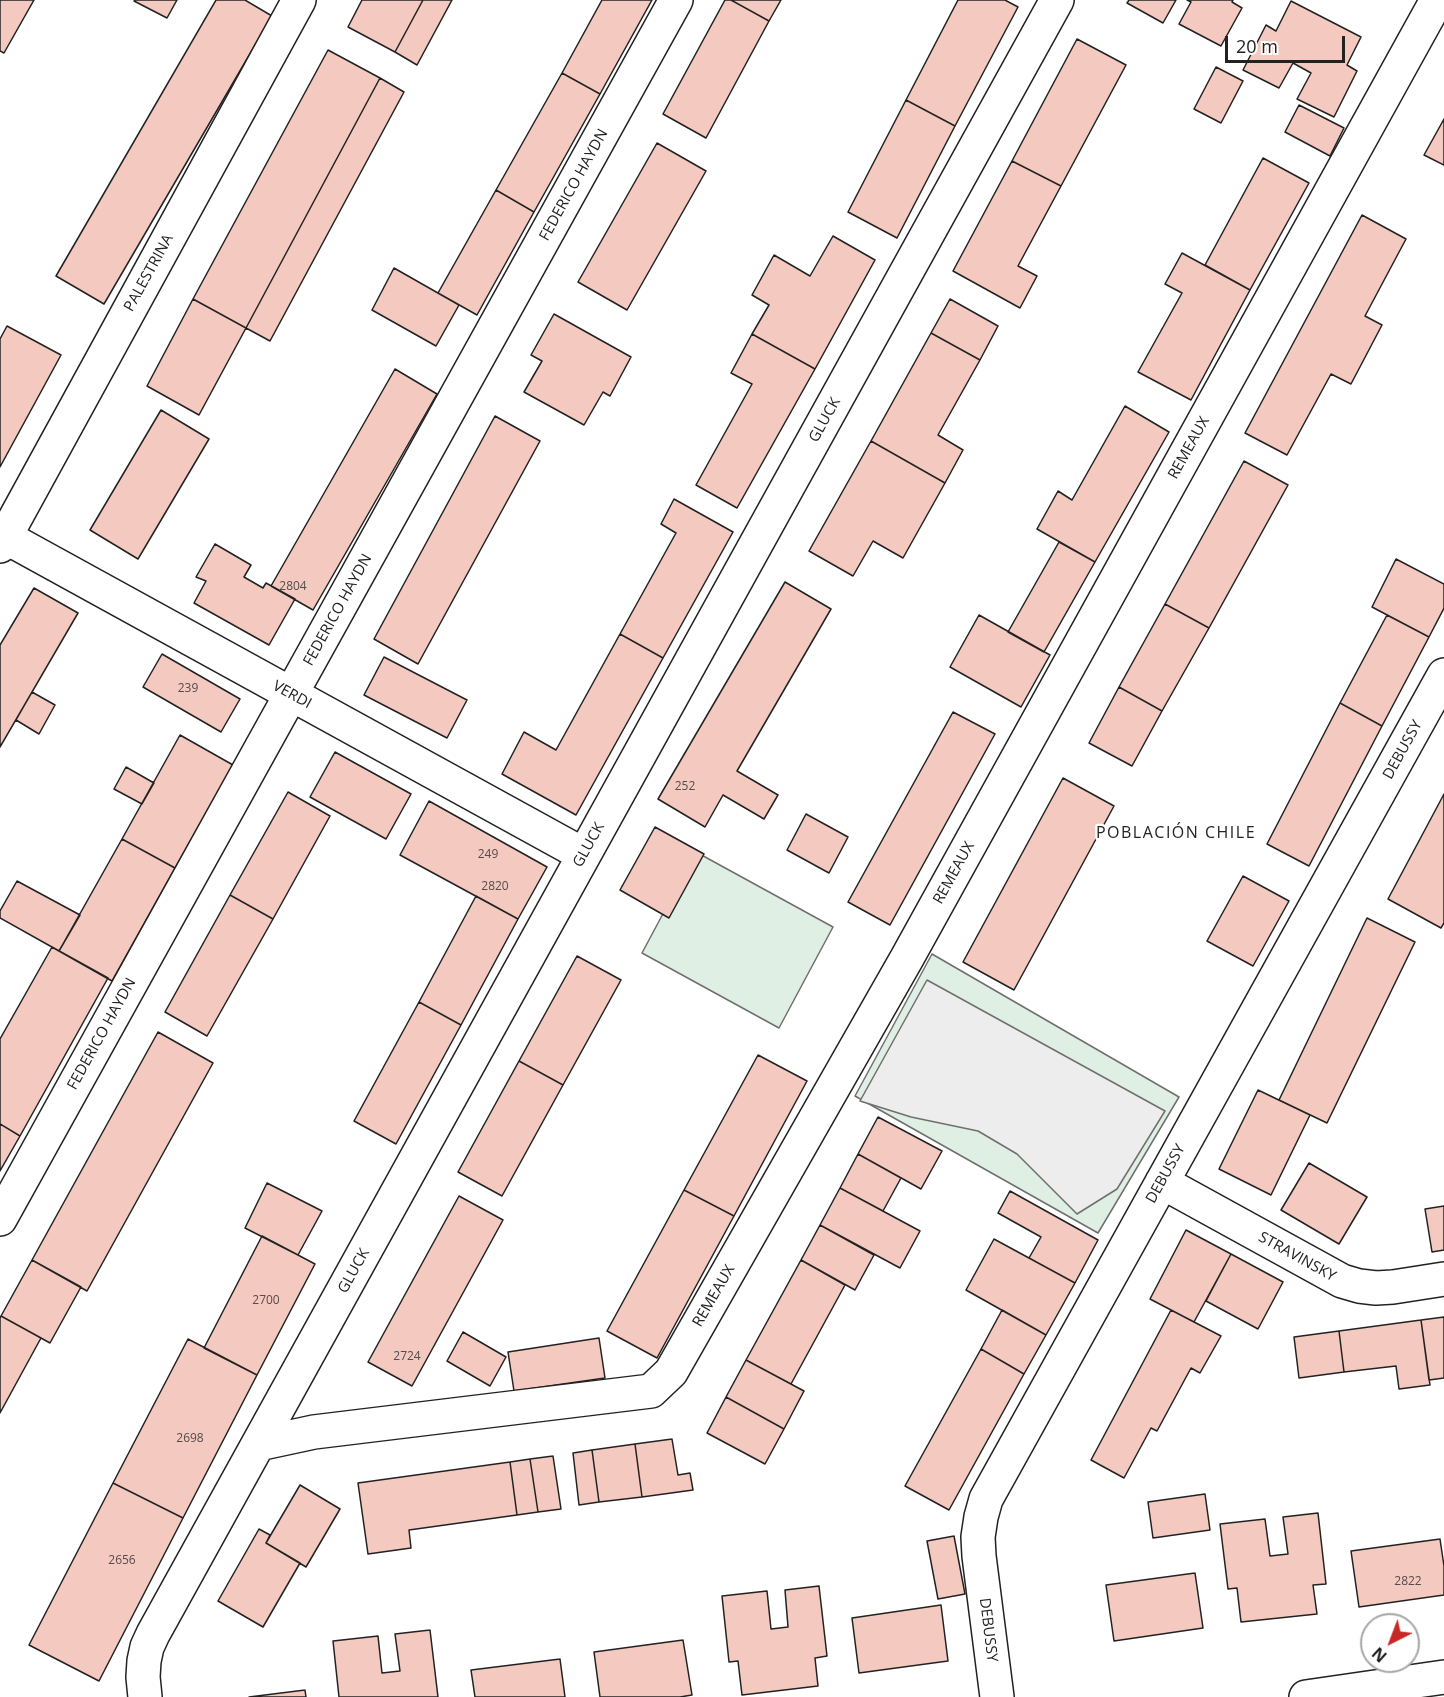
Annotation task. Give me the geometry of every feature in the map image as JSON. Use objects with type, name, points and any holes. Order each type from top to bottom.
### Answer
[{"type":"street","name":"PALESTRINA","points":[[2,539],[299,0]]},
{"type":"street","name":"FEDERICO HAYDN","points":[[0,1219],[676,0]]},
{"type":"street","name":"GLUCK","points":[[145,1697],[144,1661],[153,1634],[1057,0]]},
{"type":"street","name":"REMEAUX","points":[[258,1444],[314,1432],[651,1392],[671,1372],[913,948],[1437,0]]},
{"type":"street","name":"VERDI","points":[[2,539],[584,855]]},
{"type":"street","name":"DEBUSSY","points":[[997,1697],[979,1556],[978,1537],[986,1499],[1444,675]]},
{"type":"street","name":"STRAVINSKY","points":[[1162,1182],[1342,1281],[1376,1288],[1444,1279]]},
{"type":"street","points":[[1306,1697],[1444,1677]]},
{"type":"green space","points":[[696,852],[833,927],[779,1028],[642,953]]},
{"type":"green space","points":[[932,954],[1179,1097],[1098,1233],[855,1096]]},
{"type":"shaded area","points":[[927,980],[1165,1111],[1117,1189],[1077,1214],[1017,1154],[978,1131],[911,1117],[860,1101]]},
{"type":"building","points":[[0,0],[34,0],[4,53],[0,51]]},
{"type":"building","points":[[135,0],[177,0],[167,18]]},
{"type":"building","points":[[216,0],[245,0],[272,16],[104,304],[56,276]]},
{"type":"building","points":[[362,0],[423,0],[395,52],[348,27]]},
{"type":"building","points":[[423,0],[452,0],[417,65],[395,52]]},
{"type":"building","points":[[602,0],[652,0],[600,94],[562,73]]},
{"type":"building","points":[[725,0],[731,0],[769,21],[706,138],[663,114]]},
{"type":"building","points":[[731,0],[781,0],[769,21]]},
{"type":"building","points":[[958,0],[1005,0],[1018,7],[955,126],[906,100]]},
{"type":"building","points":[[1129,0],[1176,0],[1163,23],[1127,3]]},
{"type":"building","points":[[1187,0],[1233,0],[1232,2],[1242,8],[1221,46],[1179,24],[1191,2]]},
{"type":"building","points":[[1291,1],[1361,37],[1347,65],[1357,71],[1334,117],[1297,99],[1311,73],[1293,63],[1279,88],[1243,70],[1266,25],[1276,31]]},
{"type":"building","points":[[1077,39],[1126,65],[1061,186],[1012,161]]},
{"type":"building","points":[[328,50],[380,78],[246,328],[193,299]]},
{"type":"building","points":[[1216,67],[1243,81],[1221,123],[1194,109]]},
{"type":"building","points":[[562,73],[600,94],[534,212],[496,190]]},
{"type":"building","points":[[380,78],[404,92],[270,341],[246,328]]},
{"type":"building","points":[[906,100],[955,126],[897,238],[848,212]]},
{"type":"building","points":[[1299,105],[1344,128],[1330,156],[1285,132]]},
{"type":"building","points":[[1444,119],[1444,165],[1424,155]]},
{"type":"building","points":[[657,143],[706,171],[627,310],[578,282]]},
{"type":"building","points":[[1263,158],[1309,183],[1250,290],[1205,265]]},
{"type":"building","points":[[1012,161],[1061,186],[1018,266],[1037,276],[1020,308],[953,271]]},
{"type":"building","points":[[496,190],[534,212],[477,315],[438,293]]},
{"type":"building","points":[[1362,215],[1406,239],[1365,316],[1382,325],[1351,384],[1331,374],[1287,455],[1245,433]]},
{"type":"building","points":[[833,236],[875,260],[815,369],[752,334],[769,305],[752,295],[774,255],[810,276]]},
{"type":"building","points":[[1182,253],[1250,290],[1191,400],[1138,372],[1182,293],[1165,284]]},
{"type":"building","points":[[394,268],[459,305],[436,346],[372,310]]},
{"type":"building","points":[[193,299],[246,328],[199,415],[147,386]]},
{"type":"building","points":[[950,299],[998,326],[980,360],[931,333]]},
{"type":"building","points":[[554,314],[631,357],[610,396],[603,392],[584,425],[524,392],[542,361],[531,355]]},
{"type":"building","points":[[7,326],[61,355],[0,467],[0,339]]},
{"type":"building","points":[[931,333],[980,360],[938,435],[963,450],[945,483],[871,441]]},
{"type":"building","points":[[752,334],[815,369],[737,508],[696,485],[752,384],[731,373]]},
{"type":"building","points":[[395,369],[437,394],[313,610],[271,586]]},
{"type":"building","points":[[1125,406],[1169,432],[1095,562],[1037,529],[1058,491],[1072,500]]},
{"type":"building","points":[[161,410],[209,439],[138,559],[90,530]]},
{"type":"building","points":[[495,416],[540,441],[418,664],[374,639]]},
{"type":"building","points":[[871,441],[945,483],[903,558],[873,541],[853,576],[809,551]]},
{"type":"building","points":[[1244,461],[1288,485],[1209,628],[1165,604]]},
{"type":"building","points":[[674,499],[733,532],[663,658],[620,634],[676,533],[661,524]]},
{"type":"building","points":[[1059,542],[1095,562],[1044,652],[1008,632]]},
{"type":"building","points":[[215,544],[251,565],[244,577],[263,588],[266,583],[295,599],[269,645],[194,603],[206,581],[196,577]]},
{"type":"building","points":[[1396,559],[1444,584],[1444,608],[1429,637],[1372,607]]},
{"type":"building","points":[[785,582],[831,609],[737,771],[778,795],[764,819],[723,795],[705,827],[658,799]]},
{"type":"building","points":[[34,588],[78,613],[0,747],[0,645]]},
{"type":"building","points":[[1165,604],[1209,628],[1162,711],[1119,687]]},
{"type":"building","points":[[979,615],[1050,655],[1021,707],[950,667]]},
{"type":"building","points":[[1387,615],[1429,637],[1382,726],[1340,703]]},
{"type":"building","points":[[620,634],[663,658],[576,815],[502,774],[524,732],[556,750]]},
{"type":"building","points":[[162,654],[240,699],[221,732],[143,687]]},
{"type":"building","points":[[384,657],[467,700],[447,738],[364,695]]},
{"type":"building","points":[[1119,687],[1162,711],[1132,766],[1089,743]]},
{"type":"building","points":[[32,692],[55,705],[39,734],[16,720]]},
{"type":"building","points":[[1340,703],[1382,726],[1309,866],[1267,844]]},
{"type":"building","points":[[953,712],[995,734],[890,925],[848,902]]},
{"type":"building","points":[[180,735],[233,765],[175,868],[122,839]]},
{"type":"building","points":[[335,752],[411,794],[386,839],[310,797]]},
{"type":"building","points":[[126,767],[154,783],[142,804],[114,789]]},
{"type":"building","points":[[1063,778],[1114,806],[1014,990],[963,962]]},
{"type":"building","points":[[288,792],[330,816],[273,919],[230,895]]},
{"type":"building","points":[[1444,794],[1444,923],[1441,928],[1388,899]]},
{"type":"building","points":[[429,801],[547,867],[518,919],[400,855]]},
{"type":"building","points":[[806,814],[848,837],[829,873],[787,850]]},
{"type":"building","points":[[655,827],[704,854],[669,918],[620,890]]},
{"type":"building","points":[[122,839],[175,868],[112,981],[59,951]]},
{"type":"building","points":[[1243,876],[1289,901],[1253,966],[1207,941]]},
{"type":"building","points":[[17,881],[80,915],[59,951],[0,918],[0,911]]},
{"type":"building","points":[[230,895],[273,919],[207,1036],[165,1012]]},
{"type":"building","points":[[476,896],[518,919],[461,1025],[419,1002]]},
{"type":"building","points":[[1367,918],[1415,942],[1327,1123],[1279,1100]]},
{"type":"building","points":[[52,947],[108,978],[20,1136],[0,1124],[0,1039]]},
{"type":"building","points":[[577,956],[621,980],[563,1085],[519,1061]]},
{"type":"building","points":[[419,1002],[461,1025],[396,1144],[354,1121]]},
{"type":"building","points":[[158,1032],[213,1063],[87,1291],[32,1260]]},
{"type":"building","points":[[758,1055],[807,1081],[734,1216],[684,1190]]},
{"type":"building","points":[[519,1061],[563,1085],[502,1196],[458,1172]]},
{"type":"building","points":[[1258,1090],[1310,1115],[1271,1195],[1219,1169]]},
{"type":"building","points":[[878,1117],[942,1151],[921,1189],[858,1154]]},
{"type":"building","points":[[0,1124],[20,1136],[0,1171]]},
{"type":"building","points":[[858,1154],[901,1178],[883,1211],[840,1188]]},
{"type":"building","points":[[1309,1163],[1367,1197],[1339,1244],[1281,1210]]},
{"type":"building","points":[[267,1183],[322,1211],[298,1255],[245,1228]]},
{"type":"building","points":[[840,1188],[920,1231],[900,1268],[820,1225]]},
{"type":"building","points":[[684,1190],[734,1216],[657,1358],[607,1331]]},
{"type":"building","points":[[1010,1191],[1098,1240],[1075,1283],[1029,1258],[1041,1237],[998,1213]]},
{"type":"building","points":[[459,1196],[503,1220],[412,1386],[368,1362]]},
{"type":"building","points":[[1444,1206],[1444,1250],[1432,1252],[1425,1209]]},
{"type":"building","points":[[820,1225],[874,1255],[855,1290],[801,1260]]},
{"type":"building","points":[[1186,1230],[1231,1254],[1194,1322],[1150,1299]]},
{"type":"building","points":[[262,1236],[315,1264],[257,1375],[204,1348]]},
{"type":"building","points":[[994,1239],[1075,1283],[1046,1335],[966,1290]]},
{"type":"building","points":[[1231,1254],[1283,1282],[1258,1329],[1206,1301]]},
{"type":"building","points":[[32,1260],[81,1287],[50,1343],[1,1316]]},
{"type":"building","points":[[801,1260],[845,1285],[791,1384],[746,1360]]},
{"type":"building","points":[[1002,1310],[1046,1335],[1024,1374],[981,1349]]},
{"type":"building","points":[[1171,1310],[1221,1336],[1200,1373],[1191,1368],[1157,1431],[1151,1428],[1124,1478],[1091,1460]]},
{"type":"building","points":[[1,1316],[41,1338],[0,1413],[0,1318]]},
{"type":"building","points":[[1444,1317],[1444,1378],[1429,1380],[1421,1320]]},
{"type":"building","points":[[1421,1320],[1430,1385],[1399,1389],[1396,1366],[1344,1372],[1339,1331]]},
{"type":"building","points":[[1339,1331],[1344,1372],[1299,1378],[1294,1337]]},
{"type":"building","points":[[463,1332],[506,1357],[490,1386],[447,1361]]},
{"type":"building","points":[[599,1338],[605,1378],[514,1391],[508,1352]]},
{"type":"building","points":[[188,1339],[257,1375],[183,1518],[113,1483]]},
{"type":"building","points":[[981,1349],[1024,1374],[949,1510],[905,1486]]},
{"type":"building","points":[[746,1360],[804,1391],[784,1429],[726,1397]]},
{"type":"building","points":[[726,1397],[784,1429],[765,1464],[707,1433]]},
{"type":"building","points":[[672,1439],[678,1475],[690,1473],[693,1490],[642,1497],[635,1444]]},
{"type":"building","points":[[635,1444],[642,1497],[599,1502],[592,1450]]},
{"type":"building","points":[[592,1450],[599,1502],[579,1505],[573,1453]]},
{"type":"building","points":[[553,1456],[561,1509],[538,1512],[530,1459]]},
{"type":"building","points":[[530,1459],[538,1512],[517,1515],[510,1462]]},
{"type":"building","points":[[510,1462],[517,1515],[409,1530],[411,1548],[368,1554],[358,1483]]},
{"type":"building","points":[[113,1483],[183,1518],[99,1681],[29,1645]]},
{"type":"building","points":[[300,1485],[340,1509],[306,1567],[266,1543]]},
{"type":"building","points":[[1205,1494],[1210,1530],[1153,1538],[1148,1502]]},
{"type":"building","points":[[1318,1513],[1326,1584],[1313,1585],[1317,1614],[1241,1622],[1237,1588],[1228,1589],[1220,1524],[1265,1519],[1270,1556],[1288,1554],[1283,1517]]},
{"type":"building","points":[[259,1529],[270,1535],[266,1543],[300,1563],[263,1627],[218,1601]]},
{"type":"building","points":[[954,1536],[965,1594],[938,1599],[927,1541]]},
{"type":"building","points":[[1440,1539],[1444,1566],[1444,1595],[1359,1607],[1351,1551]]},
{"type":"building","points":[[1195,1573],[1203,1628],[1114,1641],[1106,1585]]},
{"type":"building","points":[[819,1586],[827,1656],[815,1658],[818,1686],[742,1695],[738,1661],[729,1662],[722,1596],[767,1591],[771,1629],[788,1627],[785,1590]]},
{"type":"building","points":[[941,1605],[948,1661],[859,1673],[852,1618]]},
{"type":"building","points":[[430,1630],[438,1697],[339,1697],[333,1641],[378,1636],[382,1673],[400,1671],[395,1634]]},
{"type":"building","points":[[683,1640],[692,1695],[600,1697],[594,1652]]},
{"type":"building","points":[[560,1659],[565,1697],[475,1697],[471,1670]]},
{"type":"building","points":[[305,1690],[306,1697],[249,1697]]},
{"type":"district","name":"POBLACIÓN CHILE","points":[[1176,833]]}]
